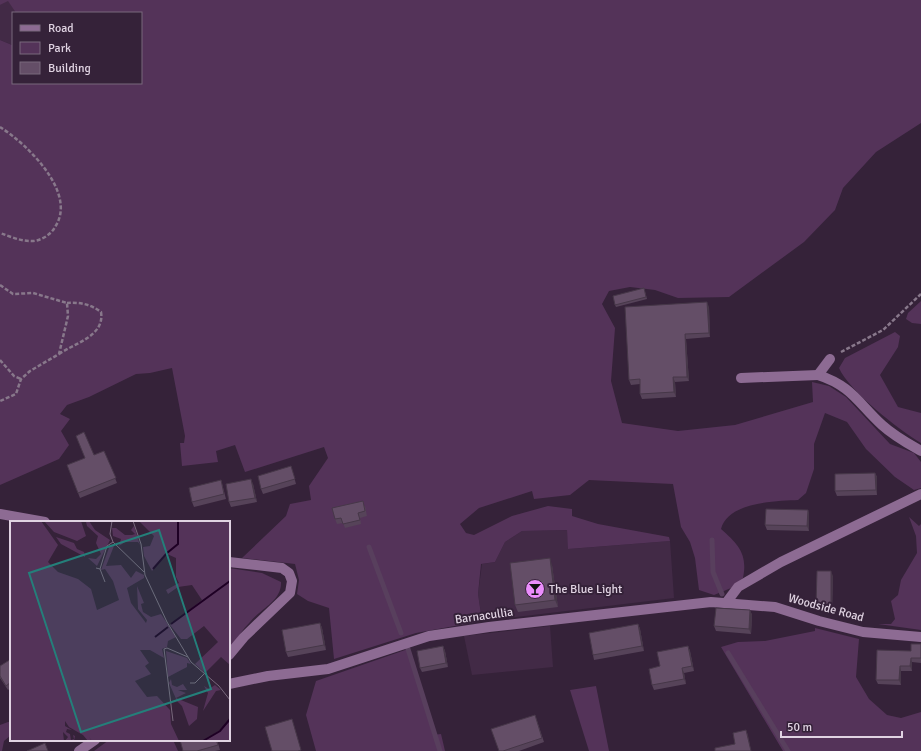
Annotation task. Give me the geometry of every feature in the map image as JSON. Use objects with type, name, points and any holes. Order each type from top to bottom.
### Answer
[{"type":"street","points":[[818,375],[830,359]]},
{"type":"street","points":[[741,378],[818,375],[838,382],[854,394],[882,425],[899,439],[921,451]]},
{"type":"street","points":[[726,603],[738,587],[781,562],[835,534],[921,494]]},
{"type":"street","points":[[0,514],[39,521]]},
{"type":"street","points":[[230,562],[282,568],[290,573],[292,581],[290,593],[244,637],[230,653]]},
{"type":"street","name":"Barnacullia","points":[[230,684],[268,676],[328,669],[429,636],[489,627],[674,606],[726,603],[748,604]]},
{"type":"street","name":"Woodside Road","points":[[748,604],[775,607],[819,622],[863,632],[921,637]]},
{"type":"street","points":[[79,751],[92,741]]},
{"type":"path","points":[[0,127],[12,134],[52,178],[62,199],[61,220],[51,235],[31,242],[0,233]]},
{"type":"path","points":[[0,285],[13,294],[33,293],[67,303],[78,302],[94,306],[101,312],[102,320],[100,326],[90,336],[30,372],[21,379],[16,394],[0,401]]},
{"type":"path","points":[[830,359],[883,330],[921,294]]},
{"type":"path","points":[[59,354],[68,316],[67,303]]},
{"type":"path","points":[[0,360],[14,376],[21,379]]},
{"type":"shaded area","points":[[8,0],[15,12],[12,12],[12,45],[0,40],[0,5]]},
{"type":"shaded area","points":[[567,530],[569,549],[670,541],[674,598],[482,621],[478,594],[482,564],[495,562],[505,542],[522,531]]},
{"type":"shaded area","name":"The Blue Light","points":[[550,626],[553,667],[472,675],[464,636]]},
{"type":"green space","points":[[0,0],[921,0],[921,123],[876,152],[843,188],[835,210],[804,242],[729,297],[678,298],[655,290],[630,287],[609,291],[602,304],[615,328],[611,381],[622,423],[678,431],[735,425],[813,402],[812,382],[829,386],[846,397],[890,444],[914,453],[921,462],[921,488],[914,490],[895,477],[866,449],[847,422],[825,413],[814,444],[814,469],[806,493],[798,500],[765,502],[742,508],[725,520],[721,529],[737,545],[743,556],[743,578],[731,588],[714,595],[699,590],[695,558],[690,542],[681,527],[673,484],[589,480],[570,495],[534,499],[532,491],[479,508],[460,524],[466,533],[474,535],[512,516],[548,506],[572,509],[572,516],[598,524],[669,537],[670,541],[568,549],[567,530],[522,531],[505,542],[495,562],[481,564],[478,594],[482,621],[416,633],[334,659],[329,608],[308,601],[297,594],[299,580],[295,564],[242,558],[286,516],[290,504],[311,500],[309,486],[328,458],[324,447],[245,472],[235,445],[216,451],[218,462],[182,466],[180,443],[184,443],[185,436],[172,368],[150,373],[136,374],[89,397],[67,405],[60,414],[70,419],[61,431],[69,445],[59,459],[0,485],[0,40],[12,45],[12,84],[142,84],[142,12],[15,12],[8,1],[0,5]]},
{"type":"green space","points":[[921,301],[921,324],[912,323],[906,319],[908,313]]},
{"type":"green space","points":[[895,332],[900,336],[898,347],[880,375],[898,407],[921,413],[921,443],[888,420],[853,388],[839,368],[845,358]]},
{"type":"green space","points":[[909,517],[919,526],[921,524],[921,630],[878,624],[891,624],[895,619],[891,601],[898,595],[901,580],[917,553],[916,536]]},
{"type":"green space","points":[[230,568],[262,573],[281,582],[280,589],[274,600],[254,617],[230,648]]},
{"type":"green space","points":[[815,628],[859,639],[856,677],[869,699],[887,715],[901,718],[921,712],[921,751],[783,751],[721,647],[738,642],[765,641],[815,631]]},
{"type":"green space","points":[[408,649],[433,735],[441,734],[445,751],[316,751],[306,715],[316,681]]},
{"type":"green space","points":[[596,686],[609,751],[589,751],[570,690]]},
{"type":"green space","points":[[10,722],[10,736],[4,741],[2,751],[0,751],[0,725]]},
{"type":"green space","points":[[108,741],[173,741],[178,751],[94,751]]},
{"type":"building","points":[[644,288],[646,297],[615,305],[613,296]]},
{"type":"building","points":[[707,302],[709,333],[685,334],[687,377],[673,377],[674,392],[640,394],[640,379],[629,380],[625,307]]},
{"type":"building","points":[[84,432],[94,455],[104,451],[116,478],[78,493],[67,465],[85,458],[76,436]]},
{"type":"building","points":[[291,466],[295,479],[261,489],[258,476]]},
{"type":"building","points":[[875,473],[876,490],[835,491],[835,474]]},
{"type":"building","points":[[251,479],[255,498],[229,502],[226,484]]},
{"type":"building","points":[[221,480],[224,494],[192,502],[189,488]]},
{"type":"building","points":[[363,501],[365,511],[358,513],[360,520],[343,524],[341,518],[335,519],[332,508]]},
{"type":"building","points":[[766,509],[808,510],[807,526],[765,525]]},
{"type":"building","name":"The Blue Light","points":[[550,558],[555,600],[515,605],[510,563]]},
{"type":"building","points":[[817,571],[831,571],[831,606],[816,605]]},
{"type":"building","points":[[716,608],[750,610],[749,629],[714,626]]},
{"type":"building","points":[[320,623],[324,645],[286,652],[282,630]]},
{"type":"building","points":[[638,624],[642,646],[593,655],[589,633]]},
{"type":"building","points":[[911,644],[921,644],[921,658],[911,658],[910,666],[900,666],[899,680],[876,680],[877,650],[911,651]]},
{"type":"building","points":[[443,646],[446,663],[420,668],[417,651]]},
{"type":"building","points":[[688,646],[692,666],[682,668],[684,679],[652,685],[649,669],[660,666],[657,652]]},
{"type":"building","points":[[10,660],[10,683],[6,686],[0,676],[0,666]]},
{"type":"building","points":[[535,715],[542,738],[499,751],[491,729]]},
{"type":"building","points":[[292,719],[301,750],[272,751],[265,727]]},
{"type":"building","points":[[746,730],[751,751],[715,751],[715,748],[735,744],[733,733]]},
{"type":"building","points":[[180,741],[216,741],[218,745],[197,751],[183,751]]},
{"type":"building","points":[[45,743],[48,751],[27,751]]},
{"type":"waterway","points":[[712,540],[713,572],[722,594]]},
{"type":"waterway","points":[[369,547],[401,633]]},
{"type":"waterway","points":[[408,649],[440,751]]},
{"type":"waterway","points":[[728,653],[788,751]]},
{"type":"place","name":"The Blue Light","points":[[535,589]]}]
